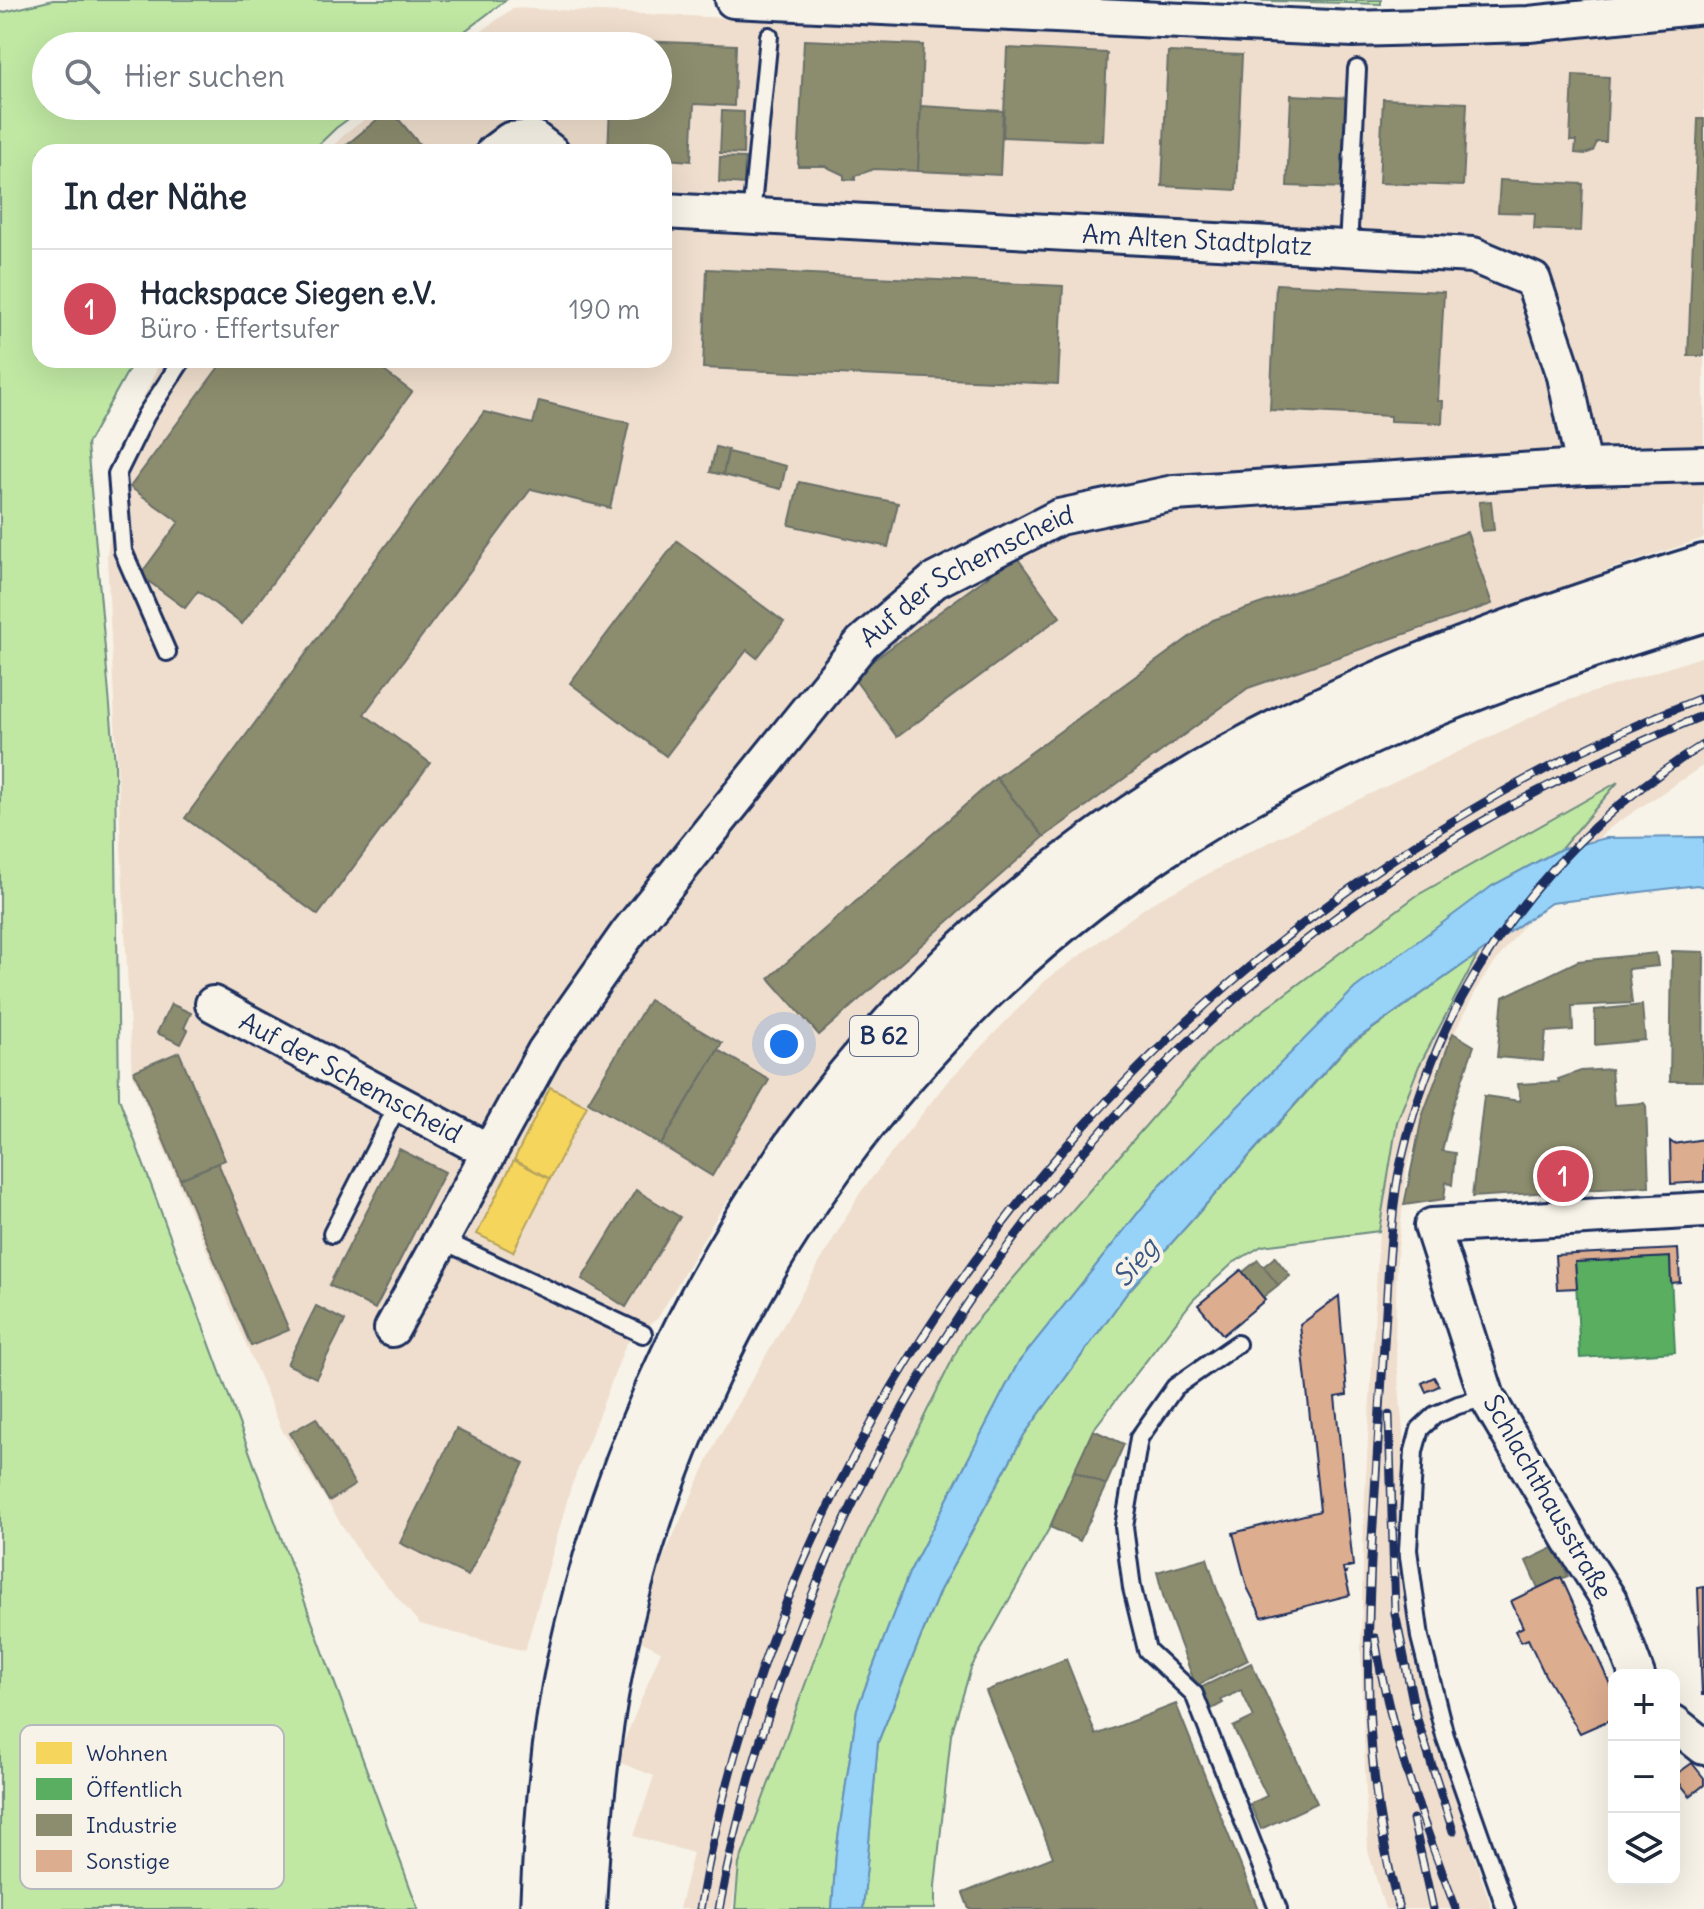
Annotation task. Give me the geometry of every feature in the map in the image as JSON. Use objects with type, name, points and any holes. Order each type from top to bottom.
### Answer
[{"type":"highway","name":"B 62","points":[[543,1909],[554,1760],[569,1665],[588,1584],[612,1505],[674,1351],[712,1278],[754,1207],[800,1139],[851,1073],[906,1011],[1026,897],[1091,847],[1207,771],[1304,719],[1489,639],[1704,567]]},
{"type":"highway","name":"B 62","points":[[583,1909],[595,1752],[609,1673],[634,1569],[677,1442],[747,1297],[781,1240],[833,1162],[882,1099],[954,1019],[1052,928],[1181,833],[1250,792],[1333,749],[1504,676],[1704,609]]},
{"type":"street","points":[[733,0],[1353,29],[1529,24],[1690,4]]},
{"type":"street","points":[[505,144],[510,140],[533,138],[541,144]]},
{"type":"street","name":"Am Alten Stadtplatz","points":[[672,211],[1473,255],[1533,280],[1565,376],[1584,467]]},
{"type":"street","name":"Auf der Schemscheid","points":[[392,1329],[545,1051],[628,933],[862,643],[934,581],[1059,517],[1174,493],[1584,467],[1704,464]]},
{"type":"street","name":"Auf der Schemscheid","points":[[213,1004],[488,1151]]},
{"type":"street","name":"Schlachthausstraße","points":[[1635,1669],[1609,1600],[1487,1397],[1432,1226],[1704,1210]]},
{"type":"street","points":[[1680,1728],[1704,1747]]},
{"type":"lane","points":[[751,216],[769,36]]},
{"type":"lane","points":[[1348,248],[1357,69]]},
{"type":"lane","points":[[167,652],[123,551],[117,474],[146,415],[177,368]]},
{"type":"lane","points":[[332,1234],[399,1103]]},
{"type":"lane","points":[[440,1239],[643,1334]]},
{"type":"lane","points":[[1237,1344],[1175,1387],[1139,1438],[1124,1527],[1132,1588],[1147,1650],[1194,1694],[1278,1909]]},
{"type":"lane","points":[[1487,1397],[1435,1415],[1420,1429],[1414,1451],[1408,1550],[1420,1637],[1445,1736],[1506,1909]]},
{"type":"shaded area","points":[[513,8],[1071,34],[1388,44],[1704,25],[1704,538],[1605,571],[1357,673],[988,914],[830,1064],[717,1216],[658,1318],[626,1344],[571,1487],[525,1651],[420,1624],[362,1557],[282,1430],[132,1072],[107,556],[121,445],[157,368],[672,368],[672,144],[335,144],[364,120],[672,120],[672,32],[481,32]]},
{"type":"shaded area","points":[[1704,656],[1704,765],[1608,829],[1545,897],[1481,981],[1439,1063],[1407,1168],[1397,1258],[1395,1338],[1412,1538],[1473,1852],[1492,1909],[1385,1909],[1368,1851],[1361,1650],[1364,1515],[1379,1231],[1397,1122],[1419,1066],[1478,954],[1616,783],[1416,896],[1213,1048],[965,1333],[739,1864],[732,1909],[679,1909],[693,1853],[634,1836],[654,1776],[616,1761],[661,1651],[628,1635],[718,1438],[860,1193],[947,1082],[1045,981],[1150,904],[1269,842],[1563,702]]},
{"type":"green space","points":[[53,0],[506,0],[464,32],[32,32],[32,120],[347,120],[319,144],[32,144],[32,368],[130,368],[87,444],[115,763],[119,1098],[418,1909],[0,1909],[0,13]]},
{"type":"green space","points":[[1235,0],[1381,0],[1381,4]]},
{"type":"green space","points":[[1618,782],[1561,849],[1492,886],[1162,1183],[1018,1363],[909,1573],[857,1709],[836,1852],[832,1909],[735,1909],[739,1864],[844,1579],[965,1334],[1213,1048],[1416,896]]},
{"type":"green space","points":[[1478,954],[1419,1066],[1397,1122],[1379,1231],[1262,1246],[1233,1263],[1193,1300],[1093,1430],[1050,1527],[971,1668],[951,1735],[935,1909],[863,1909],[878,1742],[940,1590],[1024,1435],[1127,1293],[1347,1047]]},
{"type":"water","name":"Sieg","points":[[1704,837],[1704,887],[1697,885],[1551,903],[1347,1046],[1127,1293],[1024,1435],[940,1590],[878,1742],[863,1909],[832,1909],[836,1852],[857,1709],[909,1573],[1018,1363],[1162,1183],[1355,988],[1492,886],[1561,849],[1606,838]]},
{"type":"building: Wohnen","points":[[550,1087],[587,1106],[550,1179],[514,1160]]},
{"type":"building: Wohnen","points":[[514,1160],[550,1179],[513,1252],[477,1234]]},
{"type":"building: Öffentlich","points":[[1670,1257],[1675,1352],[1580,1358],[1575,1262]]},
{"type":"building: Industrie","points":[[804,40],[923,45],[918,171],[874,169],[855,176],[855,180],[844,179],[844,175],[825,166],[798,166]]},
{"type":"building: Industrie","points":[[672,42],[736,45],[734,106],[694,104],[691,161],[672,160],[672,144],[608,144],[609,120],[672,120]]},
{"type":"building: Industrie","points":[[1007,48],[1107,53],[1103,141],[1003,137]]},
{"type":"building: Industrie","points":[[1168,52],[1242,55],[1236,190],[1162,186]]},
{"type":"building: Industrie","points":[[1573,75],[1609,77],[1606,142],[1597,142],[1593,151],[1585,154],[1575,153],[1576,141],[1570,141]]},
{"type":"building: Industrie","points":[[1291,95],[1350,98],[1346,188],[1287,186]]},
{"type":"building: Industrie","points":[[1383,99],[1467,103],[1463,186],[1379,183]]},
{"type":"building: Industrie","points":[[921,106],[1003,111],[1000,175],[918,171]]},
{"type":"building: Industrie","points":[[722,111],[744,112],[743,154],[720,153]]},
{"type":"building: Industrie","points":[[1698,119],[1704,119],[1704,356],[1688,356]]},
{"type":"building: Industrie","points":[[377,120],[399,120],[419,144],[348,144]]},
{"type":"building: Industrie","points":[[720,157],[745,158],[744,184],[719,182]]},
{"type":"building: Industrie","points":[[1500,180],[1583,184],[1581,231],[1534,229],[1535,213],[1498,212]]},
{"type":"building: Industrie","points":[[707,269],[1063,286],[1058,384],[703,368]]},
{"type":"building: Industrie","points":[[1276,284],[1444,292],[1438,401],[1443,401],[1442,423],[1390,421],[1390,416],[1270,410]]},
{"type":"building: Industrie","points":[[218,368],[380,368],[412,392],[242,624],[198,591],[185,608],[140,575],[179,522],[130,487]]},
{"type":"building: Industrie","points":[[539,401],[629,423],[610,508],[531,489],[364,714],[430,763],[318,915],[185,818],[484,412],[533,424]]},
{"type":"building: Industrie","points":[[716,447],[728,450],[723,475],[710,472]]},
{"type":"building: Industrie","points":[[728,452],[786,466],[781,489],[723,475]]},
{"type":"building: Industrie","points":[[799,482],[898,503],[888,547],[789,525]]},
{"type":"building: Industrie","points":[[1491,501],[1494,530],[1482,531],[1479,502]]},
{"type":"building: Industrie","points":[[1467,532],[1492,604],[1248,688],[1044,837],[996,778],[1213,620]]},
{"type":"building: Industrie","points":[[677,541],[784,622],[757,658],[747,650],[666,756],[570,683]]},
{"type":"building: Industrie","points":[[1016,556],[1060,617],[897,737],[852,676]]},
{"type":"building: Industrie","points":[[996,778],[1044,837],[819,1035],[769,978]]},
{"type":"building: Industrie","points":[[1672,951],[1704,952],[1703,1081],[1670,1081]]},
{"type":"building: Industrie","points":[[1656,953],[1658,966],[1628,969],[1632,1003],[1572,1006],[1573,1030],[1546,1032],[1543,1061],[1497,1057],[1503,997],[1578,961]]},
{"type":"building: Industrie","points":[[649,1000],[722,1043],[661,1145],[588,1102]]},
{"type":"building: Industrie","points":[[171,1004],[191,1013],[181,1044],[157,1033]]},
{"type":"building: Industrie","points":[[1642,1005],[1645,1040],[1595,1045],[1595,1010]]},
{"type":"building: Industrie","points":[[1453,1033],[1474,1046],[1452,1109],[1442,1151],[1455,1153],[1452,1185],[1446,1182],[1444,1199],[1404,1205],[1422,1117]]},
{"type":"building: Industrie","points":[[718,1050],[769,1080],[712,1176],[661,1145]]},
{"type":"building: Industrie","points":[[179,1052],[225,1160],[180,1179],[134,1071]]},
{"type":"building: Industrie","points":[[1611,1069],[1614,1105],[1644,1103],[1646,1106],[1649,1186],[1472,1197],[1484,1096],[1520,1101],[1518,1084],[1559,1082],[1558,1079],[1581,1071]]},
{"type":"building: Industrie","points":[[399,1149],[445,1172],[375,1309],[329,1285]]},
{"type":"building: Industrie","points":[[218,1163],[289,1330],[251,1346],[180,1179]]},
{"type":"building: Industrie","points":[[636,1190],[680,1217],[626,1307],[582,1279]]},
{"type":"building: Industrie","points":[[1275,1257],[1290,1276],[1278,1285],[1263,1267]]},
{"type":"building: Industrie","points":[[1258,1260],[1278,1285],[1263,1297],[1243,1272]]},
{"type":"building: Industrie","points":[[316,1306],[345,1321],[316,1378],[287,1364]]},
{"type":"building: Industrie","points":[[316,1418],[355,1485],[329,1501],[290,1433]]},
{"type":"building: Industrie","points":[[456,1429],[524,1463],[468,1576],[400,1543]]},
{"type":"building: Industrie","points":[[1093,1430],[1124,1444],[1106,1485],[1074,1471]]},
{"type":"building: Industrie","points":[[1074,1471],[1106,1485],[1080,1541],[1050,1527]]},
{"type":"building: Industrie","points":[[1555,1547],[1568,1576],[1538,1588],[1526,1561]]},
{"type":"building: Industrie","points":[[1207,1558],[1217,1590],[1248,1660],[1196,1686],[1165,1603],[1157,1572]]},
{"type":"building: Industrie","points":[[1066,1659],[1096,1735],[1176,1704],[1258,1909],[969,1909],[963,1893],[1053,1857],[986,1691]]},
{"type":"building: Industrie","points":[[1251,1663],[1317,1803],[1261,1829],[1250,1804],[1267,1796],[1233,1727],[1254,1717],[1241,1690],[1208,1711],[1198,1689]]},
{"type":"building: Sonstige","points":[[1704,1139],[1704,1182],[1671,1184],[1670,1141],[1674,1144]]},
{"type":"building: Sonstige","points":[[1678,1249],[1680,1282],[1671,1283],[1670,1257],[1575,1262],[1577,1288],[1557,1289],[1555,1255]]},
{"type":"building: Sonstige","points":[[1241,1270],[1265,1300],[1223,1335],[1198,1305]]},
{"type":"building: Sonstige","points":[[1339,1296],[1347,1395],[1335,1397],[1353,1566],[1343,1568],[1350,1595],[1262,1617],[1247,1587],[1233,1533],[1320,1511],[1300,1325]]},
{"type":"building: Sonstige","points":[[1434,1377],[1439,1386],[1426,1392],[1422,1383]]},
{"type":"building: Sonstige","points":[[1561,1577],[1608,1680],[1608,1721],[1580,1733],[1545,1675],[1528,1639],[1521,1642],[1515,1631],[1523,1627],[1511,1601]]},
{"type":"building: Sonstige","points":[[1704,1587],[1704,1695],[1702,1695],[1698,1588]]},
{"type":"building: Sonstige","points":[[1692,1763],[1704,1778],[1704,1785],[1690,1796],[1680,1784],[1680,1772]]},
{"type":"railway","points":[[700,1909],[749,1707],[824,1516],[923,1337],[1044,1172],[1184,1024],[1343,894],[1517,785],[1704,697]]},
{"type":"railway","points":[[719,1909],[760,1741],[819,1580],[893,1426],[983,1281],[1088,1147],[1207,1024],[1340,915],[1511,805],[1593,764],[1704,715]]},
{"type":"railway","points":[[1399,1909],[1379,1817],[1370,1726],[1368,1635],[1389,1262],[1395,1194],[1403,1154],[1422,1090],[1446,1029],[1476,972],[1512,919],[1553,869],[1599,823],[1649,781],[1704,744]]},
{"type":"railway","points":[[1389,1415],[1395,1613],[1416,1716],[1453,1831]]},
{"type":"railway","points":[[1375,1638],[1398,1742],[1456,1909]]},
{"type":"railway","points":[[1413,1819],[1433,1909]]},
{"type":"place","name":"Hackspace Siegen e.V.","points":[[1563,1176]]}]
